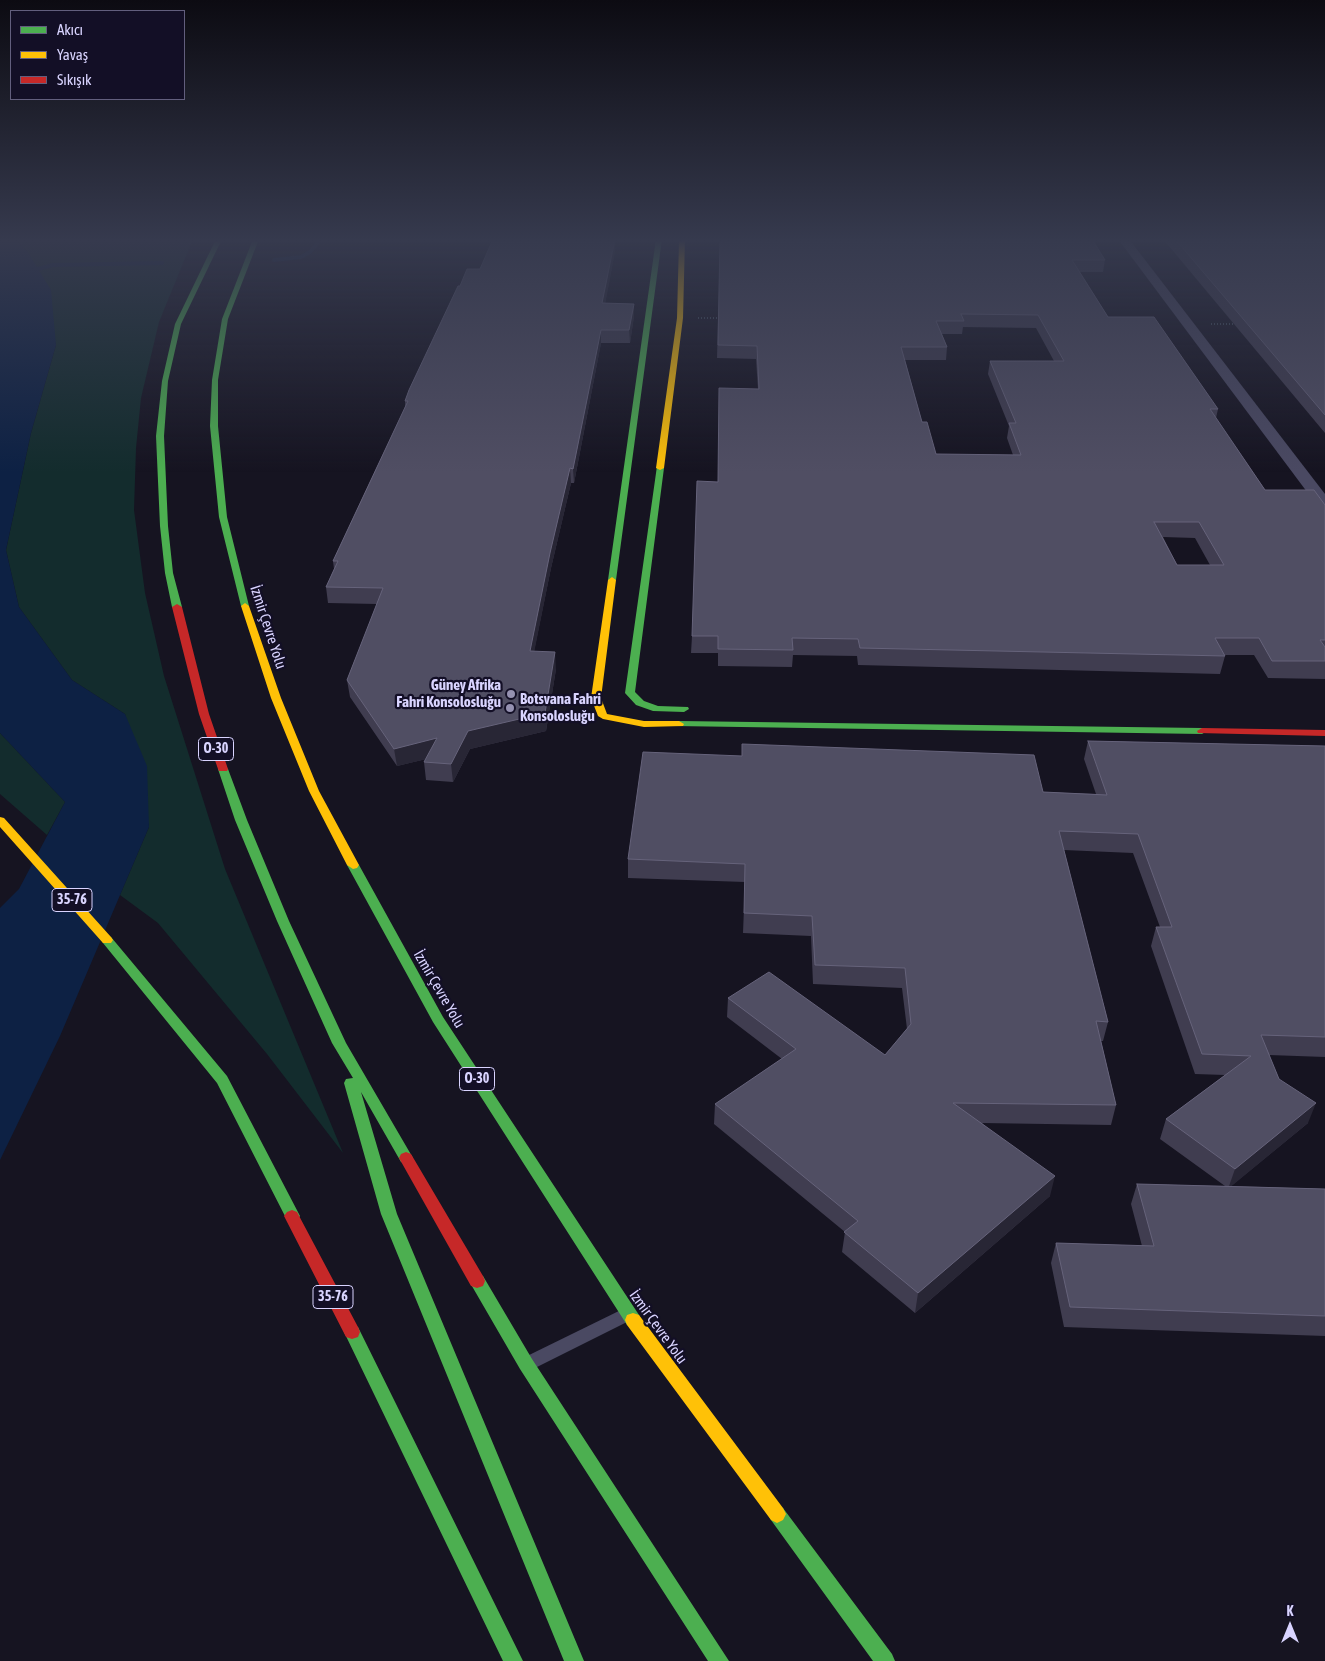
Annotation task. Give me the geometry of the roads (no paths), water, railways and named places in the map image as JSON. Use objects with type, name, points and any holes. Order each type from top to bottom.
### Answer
[{"type":"main road","name":"O-30","points":[[182,317],[178,324],[166,381],[160,436],[164,526],[169,573],[204,714],[241,820],[283,921],[339,1043],[526,1364],[719,1661]]},
{"type":"main road","name":"İzmir Çevre Yolu","points":[[226,317],[215,380],[214,426],[223,517],[247,614],[276,698],[314,791],[438,1019],[628,1313],[885,1661]]},
{"type":"main road","points":[[603,716],[596,698],[648,317]]},
{"type":"main road","points":[[631,706],[630,693],[680,317]]},
{"type":"main road","points":[[603,716],[631,706],[657,709],[697,709]]},
{"type":"main road","points":[[603,716],[644,724],[1325,733]]},
{"type":"main road","name":"35-76","points":[[0,820],[120,955],[222,1080],[342,1315],[513,1661]]},
{"type":"main road","points":[[339,1043],[389,1214],[574,1661]]},
{"type":"street","points":[[1182,317],[1325,505]]},
{"type":"lane","points":[[526,1364],[628,1313]]},
{"type":"water","points":[[0,317],[53,317],[56,345],[31,433],[6,550],[19,607],[72,680],[125,714],[147,766],[149,827],[60,1036],[0,1160],[0,908],[19,889],[65,802],[0,733]]},
{"type":"place","name":"Güney Afrika Fahri Konsolosluğu","points":[[511,694]]},
{"type":"place","name":"Botsvana Fahri Konsolosluğu","points":[[510,708]]}]
